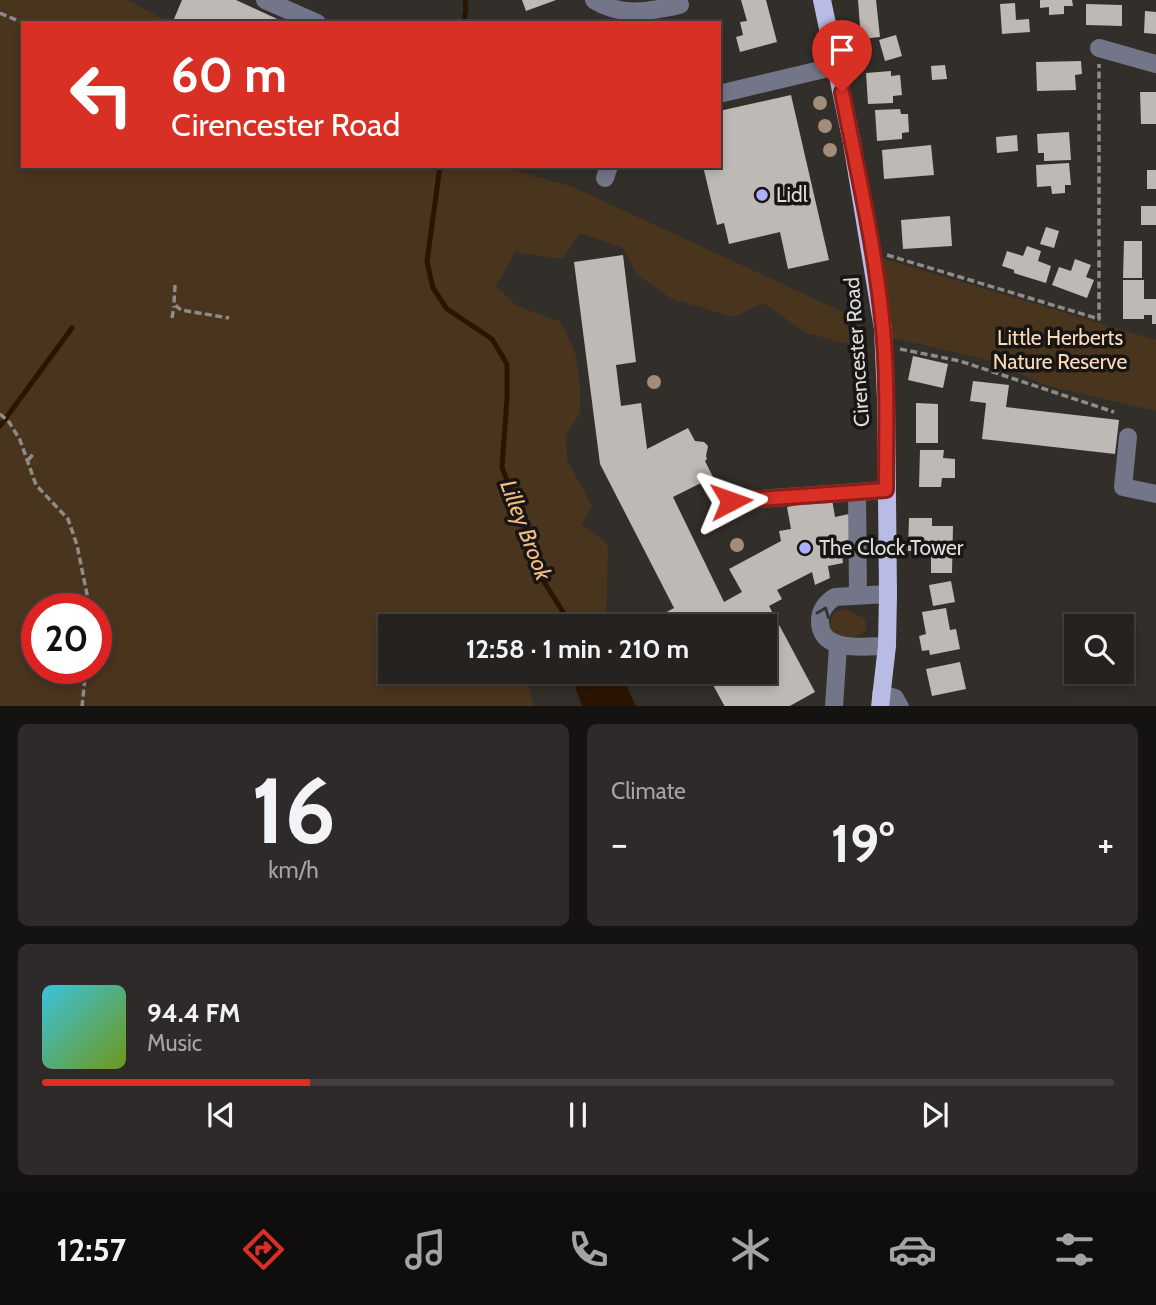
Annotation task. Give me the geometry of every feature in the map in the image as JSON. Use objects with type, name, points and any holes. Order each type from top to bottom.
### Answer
[{"type":"main road","name":"Cirencester Road","points":[[822,0],[873,258],[884,337],[888,594],[887,646],[881,700]]},
{"type":"street","points":[[265,0],[312,21]]},
{"type":"street","points":[[594,0],[625,12],[680,5]]},
{"type":"street","points":[[1099,48],[1156,64]]},
{"type":"street","points":[[721,94],[837,66]]},
{"type":"street","points":[[1128,437],[1123,487],[1156,494]]},
{"type":"street","points":[[731,501],[886,490]]},
{"type":"street","points":[[857,492],[858,594]]},
{"type":"street","points":[[887,646],[838,646],[825,637],[820,615],[828,601],[835,597],[888,594]]},
{"type":"street","points":[[834,706],[838,646]]},
{"type":"street","points":[[881,700],[895,698],[900,706]]},
{"type":"path","points":[[0,13],[21,22]]},
{"type":"path","points":[[873,258],[1098,319],[1099,48]]},
{"type":"path","points":[[175,285],[172,318],[181,310]]},
{"type":"path","points":[[174,304],[181,310],[229,318]]},
{"type":"path","points":[[884,337],[1114,412]]},
{"type":"path","points":[[1,415],[20,440],[36,485],[61,509],[73,531],[87,593]]},
{"type":"path","points":[[28,460],[34,452]]},
{"type":"path","points":[[82,706],[84,684]]},
{"type":"green space","points":[[0,0],[127,0],[167,21],[21,21],[21,168],[507,168],[573,187],[860,320],[863,348],[806,333],[763,303],[734,317],[672,299],[637,275],[623,248],[580,233],[563,259],[515,252],[496,286],[517,306],[561,322],[575,352],[580,384],[580,413],[566,436],[567,460],[592,506],[581,524],[608,544],[606,614],[378,614],[378,684],[528,684],[534,706],[0,706]]},
{"type":"green space","name":"Little Herberts Nature Reserve","points":[[881,258],[1156,340],[1156,411],[1049,386],[988,360],[893,338]]},
{"type":"green space","points":[[845,609],[866,619],[866,630],[853,637],[837,637],[829,625],[835,612]]},
{"type":"shaded area","points":[[574,684],[626,684],[636,706],[582,706]]},
{"type":"building","points":[[182,0],[236,0],[282,21],[178,21],[174,19]]},
{"type":"building","points":[[522,0],[556,0],[526,11]]},
{"type":"building","points":[[741,0],[766,0],[777,42],[740,52],[736,37],[743,35],[740,22],[747,21]]},
{"type":"building","points":[[858,0],[876,0],[880,37],[861,39]]},
{"type":"building","points":[[1040,0],[1072,0],[1073,6],[1064,6],[1064,14],[1049,15],[1049,7],[1040,8]]},
{"type":"building","points":[[1015,3],[1016,20],[1029,19],[1030,32],[1002,34],[1000,4]]},
{"type":"building","points":[[1086,4],[1122,5],[1122,26],[1086,25]]},
{"type":"building","points":[[1145,11],[1156,12],[1156,34],[1144,33]]},
{"type":"building","points":[[896,35],[902,56],[885,61],[879,40]]},
{"type":"building","points":[[1081,61],[1082,74],[1075,75],[1076,90],[1037,91],[1036,62]]},
{"type":"building","points":[[945,65],[947,79],[932,80],[931,66]]},
{"type":"building","points":[[891,71],[891,76],[900,75],[902,95],[893,96],[893,103],[868,104],[866,73]]},
{"type":"building","points":[[1140,92],[1156,92],[1156,124],[1141,124]]},
{"type":"building","name":"Lidl","points":[[791,95],[829,260],[788,269],[780,232],[729,244],[724,223],[717,225],[703,168],[721,168],[721,111]]},
{"type":"building","points":[[900,109],[901,114],[908,114],[909,132],[902,133],[902,139],[877,141],[875,110]]},
{"type":"building","points":[[1069,132],[1071,160],[1044,161],[1044,153],[1038,153],[1037,134]]},
{"type":"building","points":[[1017,135],[1018,151],[997,153],[996,137]]},
{"type":"building","points":[[931,145],[934,175],[884,179],[882,150]]},
{"type":"building","points":[[1069,163],[1071,185],[1065,185],[1065,193],[1052,194],[1051,186],[1037,187],[1036,165]]},
{"type":"building","points":[[1147,170],[1156,170],[1156,189],[1147,189]]},
{"type":"building","points":[[1141,206],[1156,206],[1156,225],[1141,225]]},
{"type":"building","points":[[950,216],[952,246],[903,249],[901,220]]},
{"type":"building","points":[[1046,227],[1059,231],[1054,248],[1040,244]]},
{"type":"building","points":[[1124,241],[1142,241],[1142,278],[1123,278]]},
{"type":"building","points":[[1027,246],[1041,251],[1038,261],[1051,266],[1046,283],[1014,273],[1014,270],[1002,266],[1007,251],[1023,256]]},
{"type":"building","points":[[623,255],[636,362],[616,365],[621,406],[641,403],[647,449],[688,428],[695,441],[704,442],[708,446],[705,461],[713,477],[673,497],[724,602],[742,592],[729,569],[781,541],[779,531],[791,529],[787,507],[832,499],[835,517],[849,514],[853,539],[840,542],[843,563],[828,566],[830,578],[815,585],[812,572],[777,590],[782,599],[769,606],[773,614],[663,614],[674,608],[600,464],[574,262]]},
{"type":"building","points":[[1075,259],[1091,265],[1086,277],[1094,280],[1087,298],[1052,285],[1059,267],[1071,271]]},
{"type":"building","points":[[1123,280],[1144,280],[1144,299],[1156,299],[1156,324],[1152,324],[1152,315],[1144,315],[1144,319],[1123,319]]},
{"type":"building","points":[[913,356],[948,364],[943,388],[908,380]]},
{"type":"building","points":[[973,381],[1009,385],[1006,407],[1119,420],[1115,454],[982,439],[986,403],[970,401]]},
{"type":"building","points":[[916,403],[938,404],[938,443],[916,443]]},
{"type":"building","points":[[920,450],[944,450],[943,458],[955,459],[955,478],[942,478],[941,487],[919,487]]},
{"type":"building","points":[[909,518],[932,518],[932,526],[953,526],[952,573],[931,573],[931,551],[908,551]]},
{"type":"building","points":[[951,581],[955,602],[933,606],[929,585]]},
{"type":"building","points":[[946,608],[950,630],[956,629],[960,649],[930,655],[929,650],[922,651],[919,636],[926,634],[922,612]]},
{"type":"building","points":[[777,621],[815,692],[790,706],[724,706],[713,684],[777,684]]},
{"type":"building","points":[[960,662],[966,689],[932,696],[926,669]]},
{"type":"waterway","name":"Lilley Brook","points":[[464,21],[465,0]]},
{"type":"waterway","name":"Lilley Brook","points":[[440,168],[427,262],[433,288],[447,309],[492,339],[507,364],[502,467],[544,582],[564,614]]},
{"type":"waterway","points":[[0,426],[72,328]]},
{"type":"place","name":"Lidl","points":[[762,195]]},
{"type":"place","name":"The Clock Tower","points":[[805,548]]},
{"type":"route","points":[[731,501],[886,490],[883,328],[869,233],[842,92]]}]
